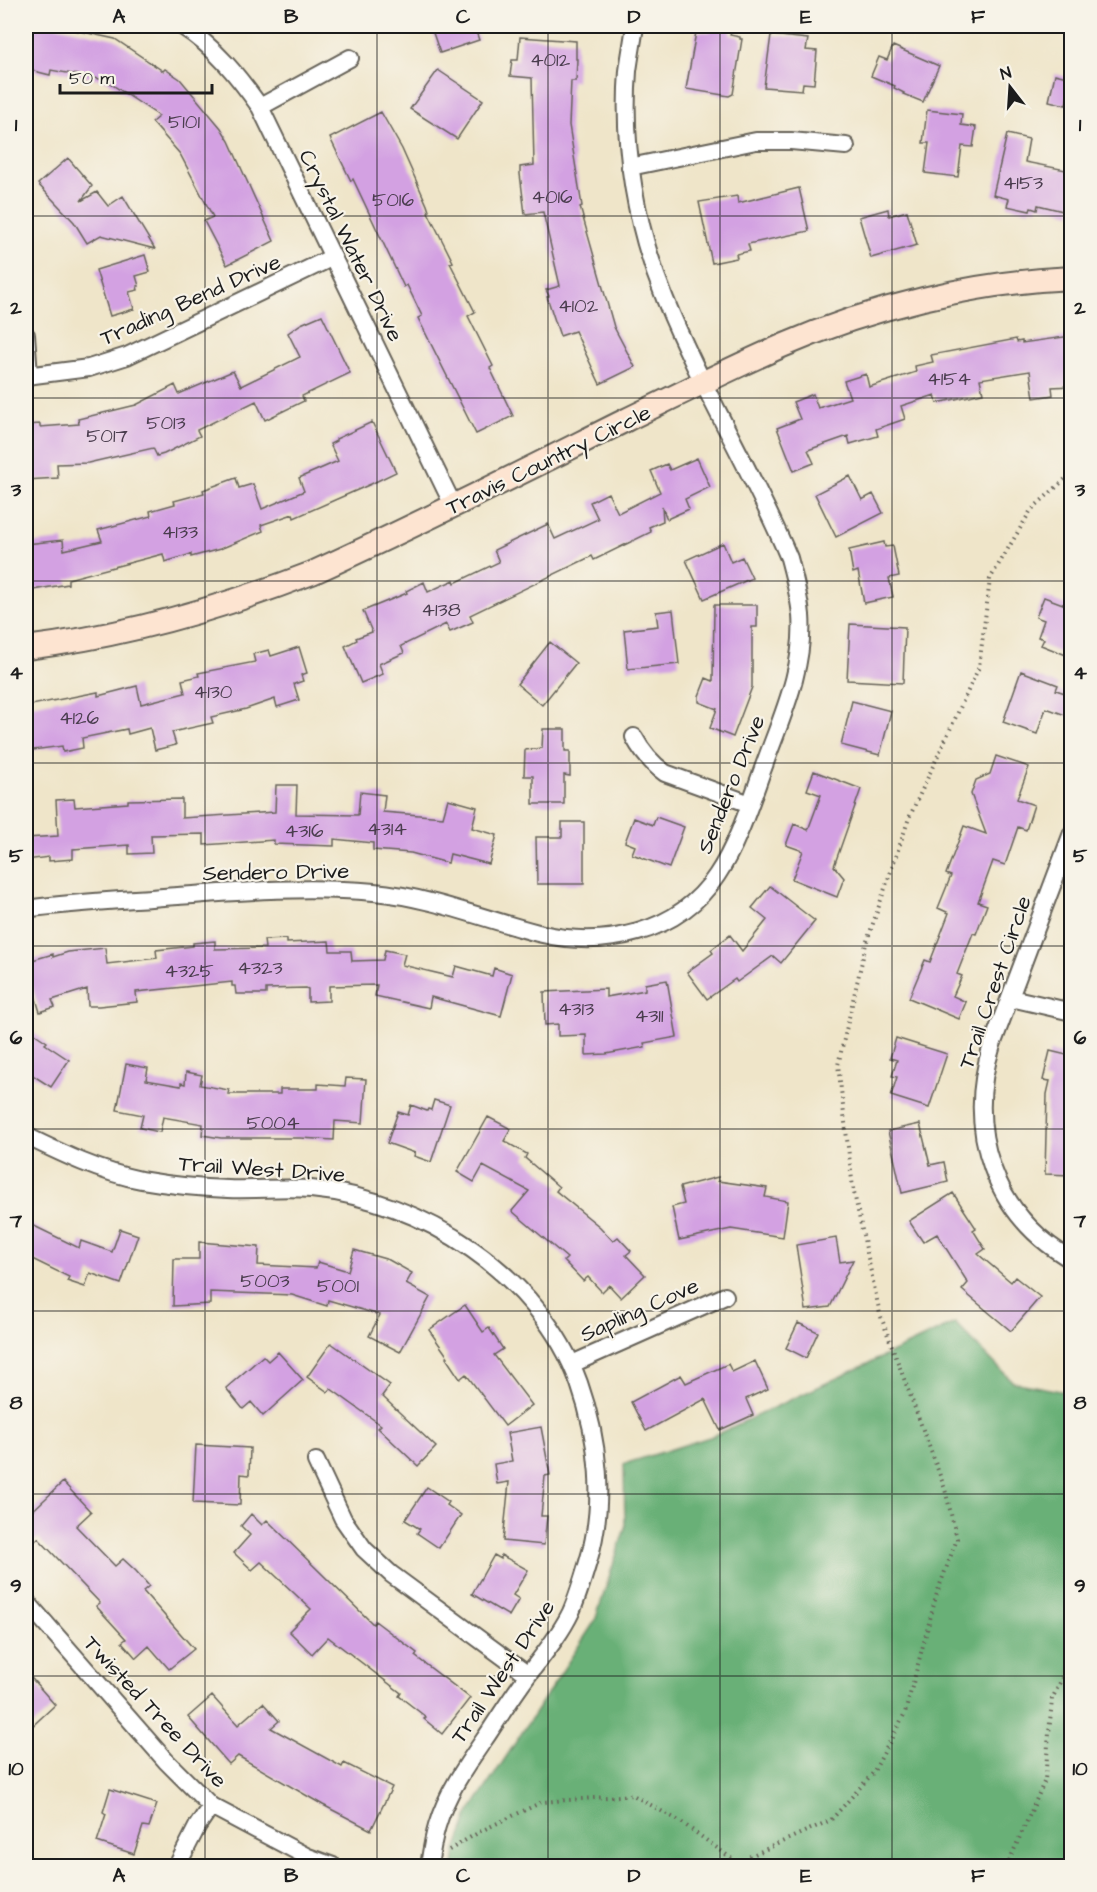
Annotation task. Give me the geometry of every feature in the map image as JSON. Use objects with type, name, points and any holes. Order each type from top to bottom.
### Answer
[{"type":"street","name":"Crystal Water Drive","points":[[183,26],[218,54],[260,107],[453,505]]},
{"type":"street","name":"Sendero Drive","points":[[26,909],[90,902],[294,888],[317,889],[375,892],[410,897],[566,939],[613,938],[646,931],[664,923],[684,910],[718,875],[750,804],[796,676],[801,618],[798,589],[786,550],[704,382],[665,299],[652,265],[630,167],[628,70],[635,26]]},
{"type":"street","points":[[260,107],[350,58]]},
{"type":"street","points":[[630,167],[756,141],[791,141],[846,146]]},
{"type":"street","name":"Trading Bend Drive","points":[[27,375],[89,368],[127,356],[333,257]]},
{"type":"street","name":"Travis Country Circle","points":[[26,648],[106,635],[214,608],[312,573],[704,382],[783,346],[852,320],[943,295],[1013,282],[1071,278]]},
{"type":"street","points":[[26,335],[27,375]]},
{"type":"street","points":[[634,737],[653,765],[665,773],[750,804]]},
{"type":"street","name":"Trail Crest Circle","points":[[1071,833],[985,1066],[980,1110],[986,1149],[998,1181],[1013,1207],[1041,1238],[1071,1260]]},
{"type":"street","points":[[1011,998],[1071,1012]]},
{"type":"street","name":"Trail West Drive","points":[[26,1136],[67,1156],[139,1179],[207,1188],[310,1189],[380,1203],[413,1216],[466,1245],[495,1266],[547,1323],[572,1364],[596,1444],[598,1499],[590,1558],[570,1613],[461,1773],[437,1826],[429,1864]]},
{"type":"street","name":"Sapling Cove","points":[[572,1364],[725,1296]]},
{"type":"street","points":[[316,1461],[343,1519],[364,1549],[391,1574],[528,1676]]},
{"type":"street","name":"Twisted Tree Drive","points":[[26,1601],[166,1761],[212,1806],[285,1846],[333,1866]]},
{"type":"street","points":[[177,1866],[198,1825],[212,1806]]},
{"type":"path","points":[[748,1866],[746,1858],[831,1820],[873,1773],[905,1713],[937,1593],[957,1539],[945,1489],[880,1314],[852,1188],[838,1065],[866,944],[909,818],[980,667],[990,579],[1031,510],[1071,473]]},
{"type":"path","points":[[1007,1866],[1045,1780],[1052,1699],[1071,1658]]},
{"type":"path","points":[[429,1864],[481,1831],[542,1802],[633,1795],[681,1822],[742,1866]]},
{"type":"green space","points":[[955,1323],[1013,1382],[1071,1393],[1071,1866],[454,1866],[456,1850],[470,1812],[595,1621],[625,1528],[624,1464],[713,1436]]},
{"type":"building","points":[[26,26],[56,26],[115,39],[163,71],[165,69],[180,79],[229,141],[274,241],[227,265],[204,221],[213,217],[180,154],[152,122],[159,116],[105,80],[51,70],[50,75],[26,69]]},
{"type":"building","points":[[436,26],[474,26],[479,40],[440,53],[433,33],[438,31]]},
{"type":"building","points":[[712,26],[732,26],[730,35],[742,39],[733,94],[729,96],[686,89],[696,32],[711,32]]},
{"type":"building","points":[[771,35],[808,39],[806,50],[817,51],[814,84],[803,83],[802,90],[764,87]]},
{"type":"building","points":[[520,37],[576,41],[576,81],[571,81],[569,125],[582,206],[580,207],[614,327],[635,367],[600,384],[575,331],[560,336],[547,297],[549,296],[546,290],[560,286],[543,212],[525,214],[520,167],[534,165],[532,78],[510,76],[512,60],[518,60]]},
{"type":"building","points":[[893,46],[939,66],[923,102],[871,76],[879,57],[887,60]]},
{"type":"building","points":[[438,70],[483,100],[457,139],[410,109]]},
{"type":"building","points":[[1055,74],[1071,78],[1066,105],[1049,101]]},
{"type":"building","points":[[927,110],[962,114],[961,125],[976,127],[973,147],[962,146],[958,177],[925,173],[929,143],[923,143]]},
{"type":"building","points":[[381,112],[402,149],[428,212],[453,262],[450,263],[475,312],[468,316],[493,366],[490,368],[513,416],[476,434],[418,318],[422,316],[407,285],[404,287],[353,179],[351,181],[330,138]]},
{"type":"building","points":[[1007,134],[1029,139],[1025,162],[1071,171],[1071,213],[1038,205],[1037,210],[1031,208],[1030,211],[1007,206],[1009,199],[993,195]]},
{"type":"building","points":[[68,158],[92,186],[81,201],[97,192],[108,206],[123,196],[155,249],[101,235],[87,243],[74,222],[38,184]]},
{"type":"building","points":[[799,188],[809,231],[748,244],[750,251],[736,254],[737,258],[712,263],[699,202],[737,196],[738,203]]},
{"type":"building","points":[[888,209],[889,216],[907,211],[917,245],[871,258],[859,217]]},
{"type":"building","points":[[145,255],[150,272],[136,276],[138,290],[129,292],[134,309],[110,316],[96,270]]},
{"type":"building","points":[[322,315],[350,373],[302,396],[304,401],[265,420],[256,401],[197,430],[200,436],[164,454],[157,456],[153,448],[88,463],[57,464],[58,478],[26,480],[26,425],[40,424],[40,427],[79,424],[78,419],[136,405],[175,385],[179,394],[233,371],[241,386],[300,357],[288,333],[301,324]]},
{"type":"building","points":[[1071,336],[1071,386],[1052,387],[1053,395],[1034,398],[1030,371],[980,379],[983,393],[937,403],[935,395],[901,406],[905,419],[876,429],[878,436],[850,444],[848,436],[808,450],[814,463],[794,471],[777,428],[800,419],[793,402],[813,394],[818,408],[850,398],[844,381],[866,374],[869,387],[916,372],[915,366],[933,362],[931,355],[1016,339],[1017,342],[1022,341],[1022,343]]},
{"type":"building","points":[[372,422],[396,472],[294,518],[293,514],[261,525],[263,531],[220,549],[191,557],[191,554],[165,562],[163,554],[68,579],[68,584],[26,591],[26,544],[63,540],[64,550],[102,541],[98,530],[151,516],[150,511],[175,504],[174,501],[204,493],[203,490],[236,478],[239,488],[253,484],[262,509],[304,491],[299,478],[338,461],[330,444]]},
{"type":"building","points":[[697,458],[710,487],[685,499],[689,509],[667,519],[662,507],[663,521],[649,527],[651,532],[594,560],[592,556],[470,615],[473,622],[450,632],[446,624],[401,646],[404,653],[379,664],[383,674],[361,683],[345,646],[357,640],[356,638],[372,632],[363,611],[407,593],[406,591],[424,582],[428,592],[454,580],[455,583],[499,562],[494,550],[548,524],[555,539],[598,519],[590,502],[608,493],[618,513],[660,492],[651,471],[667,464],[670,470]]},
{"type":"building","points":[[850,476],[862,500],[873,494],[883,513],[836,537],[815,494]]},
{"type":"building","points":[[884,542],[885,547],[893,546],[899,576],[889,578],[893,597],[864,603],[858,571],[853,573],[849,550]]},
{"type":"building","points":[[723,543],[731,562],[742,557],[752,578],[704,599],[686,560]]},
{"type":"building","points":[[1044,597],[1071,607],[1071,640],[1066,655],[1041,645],[1044,639],[1038,637],[1044,620],[1036,617]]},
{"type":"building","points":[[714,605],[757,605],[757,627],[752,627],[752,687],[733,737],[710,728],[717,709],[699,702],[706,678],[713,681]]},
{"type":"building","points":[[673,610],[679,664],[628,669],[624,630],[658,626],[656,612]]},
{"type":"building","points":[[850,624],[905,627],[903,683],[847,680]]},
{"type":"building","points":[[550,642],[576,663],[542,705],[517,684]]},
{"type":"building","points":[[299,647],[307,673],[301,675],[303,681],[294,684],[299,700],[277,707],[275,699],[211,717],[213,723],[172,732],[176,745],[155,750],[150,728],[128,734],[127,729],[82,738],[83,748],[63,752],[62,746],[26,751],[26,706],[98,692],[98,696],[137,686],[141,704],[185,693],[182,680],[199,676],[198,673],[255,662],[253,654],[269,650],[271,656]]},
{"type":"building","points":[[1021,671],[1058,685],[1056,690],[1071,695],[1071,717],[1046,708],[1037,734],[1003,722]]},
{"type":"building","points":[[852,701],[891,711],[880,755],[841,745]]},
{"type":"building","points":[[543,729],[565,729],[565,751],[570,751],[570,776],[564,775],[564,804],[533,804],[533,776],[524,776],[525,750],[542,748]]},
{"type":"building","points":[[996,756],[1029,767],[1017,799],[1034,805],[1026,830],[1018,827],[1005,865],[993,861],[978,902],[987,905],[957,974],[962,976],[953,996],[966,1002],[959,1019],[909,998],[925,960],[930,962],[949,913],[938,908],[951,876],[946,874],[964,826],[986,834],[971,794],[976,780],[990,774]]},
{"type":"building","points":[[814,771],[861,789],[834,866],[844,878],[837,897],[792,879],[803,851],[786,845],[794,824],[808,830],[821,795],[807,790]]},
{"type":"building","points":[[276,785],[297,785],[296,814],[358,815],[360,792],[385,795],[383,812],[443,817],[448,799],[477,807],[472,828],[497,835],[489,864],[450,854],[448,863],[411,853],[373,850],[373,843],[334,839],[334,846],[274,844],[274,840],[204,845],[204,834],[151,835],[152,853],[129,854],[129,845],[73,849],[73,859],[49,861],[49,857],[26,860],[26,838],[58,836],[56,800],[74,799],[75,807],[128,803],[128,800],[182,799],[182,818],[275,812]]},
{"type":"building","points":[[656,817],[684,827],[669,868],[632,854],[635,846],[625,842],[634,818],[653,825]]},
{"type":"building","points":[[562,822],[584,822],[584,884],[537,884],[536,837],[562,837]]},
{"type":"building","points":[[770,886],[815,921],[781,963],[773,956],[737,982],[735,979],[707,999],[687,972],[713,953],[711,950],[730,935],[742,951],[767,920],[752,908]]},
{"type":"building","points":[[287,939],[287,943],[329,941],[330,951],[351,951],[352,961],[383,960],[385,950],[405,954],[402,965],[453,977],[456,966],[492,976],[494,968],[512,974],[501,1016],[431,997],[429,1008],[375,996],[377,985],[329,986],[329,1001],[308,1002],[308,989],[306,988],[266,989],[266,994],[236,994],[232,982],[136,992],[137,1002],[99,1006],[88,1006],[87,989],[52,1000],[55,1007],[40,1012],[28,973],[32,971],[29,961],[68,952],[105,948],[107,964],[157,958],[156,950],[193,946],[193,943],[215,941],[215,949],[265,948],[264,940]]},
{"type":"building","points":[[667,980],[677,1037],[644,1043],[645,1047],[586,1055],[586,1035],[558,1036],[558,1024],[545,1025],[544,992],[606,989],[606,997],[645,990],[645,984]]},
{"type":"building","points":[[26,1028],[69,1060],[51,1087],[26,1071]]},
{"type":"building","points":[[896,1038],[947,1054],[929,1108],[891,1096],[897,1077],[892,1076],[897,1060],[890,1058]]},
{"type":"building","points":[[1050,1051],[1071,1056],[1071,1175],[1045,1174],[1047,1094],[1050,1081],[1043,1080]]},
{"type":"building","points":[[126,1064],[148,1068],[146,1080],[181,1086],[181,1083],[185,1084],[186,1072],[202,1075],[200,1085],[229,1090],[228,1094],[280,1094],[280,1089],[318,1089],[318,1084],[345,1086],[346,1078],[366,1079],[363,1123],[335,1121],[334,1140],[221,1138],[202,1135],[203,1124],[163,1117],[160,1132],[140,1128],[143,1115],[117,1110]]},
{"type":"building","points":[[434,1100],[450,1105],[431,1162],[414,1156],[415,1153],[387,1143],[398,1112],[408,1115],[411,1105],[427,1111],[431,1110]]},
{"type":"building","points":[[488,1117],[511,1129],[504,1141],[527,1154],[525,1158],[559,1187],[556,1191],[600,1227],[613,1241],[618,1237],[631,1251],[626,1255],[645,1275],[621,1298],[609,1285],[602,1292],[588,1277],[583,1281],[564,1261],[567,1258],[512,1211],[529,1191],[483,1166],[474,1182],[457,1172]]},
{"type":"building","points":[[920,1124],[930,1165],[944,1162],[948,1182],[902,1193],[888,1131]]},
{"type":"building","points":[[718,1177],[718,1181],[767,1188],[765,1197],[788,1201],[783,1237],[731,1229],[679,1240],[672,1207],[684,1204],[680,1187]]},
{"type":"building","points":[[953,1193],[976,1228],[973,1230],[985,1249],[978,1254],[1011,1282],[1015,1277],[1040,1297],[1011,1331],[962,1290],[968,1283],[937,1234],[923,1242],[909,1221]]},
{"type":"building","points":[[26,1222],[79,1248],[81,1241],[112,1252],[120,1229],[138,1235],[121,1284],[90,1273],[85,1287],[67,1281],[69,1277],[26,1256]]},
{"type":"building","points":[[836,1238],[840,1262],[853,1260],[830,1307],[806,1310],[796,1245]]},
{"type":"building","points":[[199,1242],[259,1247],[258,1265],[316,1268],[318,1262],[348,1271],[354,1250],[389,1260],[412,1273],[406,1284],[430,1297],[400,1352],[369,1336],[380,1315],[328,1300],[327,1306],[292,1295],[210,1292],[210,1304],[173,1306],[174,1259],[199,1259]]},
{"type":"building","points":[[465,1305],[483,1332],[489,1328],[503,1349],[494,1355],[532,1405],[505,1426],[466,1374],[460,1379],[429,1330]]},
{"type":"building","points":[[798,1323],[818,1332],[806,1358],[786,1348]]},
{"type":"building","points":[[331,1343],[390,1385],[382,1396],[436,1447],[418,1466],[378,1428],[381,1425],[331,1389],[328,1392],[307,1377]]},
{"type":"building","points":[[278,1352],[303,1380],[263,1416],[251,1402],[243,1409],[226,1388],[263,1356],[268,1361]]},
{"type":"building","points":[[755,1361],[768,1389],[746,1399],[753,1415],[720,1430],[705,1399],[646,1431],[631,1402],[681,1375],[686,1383],[728,1364],[732,1372]]},
{"type":"building","points":[[541,1427],[550,1475],[545,1476],[541,1516],[547,1516],[544,1545],[503,1541],[509,1482],[497,1484],[494,1464],[512,1461],[507,1433]]},
{"type":"building","points":[[196,1445],[250,1448],[249,1475],[241,1474],[240,1505],[193,1503]]},
{"type":"building","points":[[63,1482],[91,1512],[76,1526],[115,1566],[123,1559],[136,1571],[149,1586],[143,1591],[194,1649],[169,1669],[149,1646],[136,1658],[122,1642],[126,1639],[96,1606],[100,1603],[38,1538],[35,1541],[26,1532],[26,1517]]},
{"type":"building","points":[[427,1487],[449,1502],[447,1505],[461,1515],[439,1548],[417,1533],[420,1529],[405,1520]]},
{"type":"building","points":[[251,1514],[262,1525],[267,1520],[373,1624],[375,1621],[417,1653],[415,1656],[470,1698],[442,1734],[424,1719],[426,1717],[399,1696],[401,1693],[328,1637],[312,1654],[289,1631],[311,1609],[261,1562],[252,1570],[234,1553],[250,1535],[241,1526]]},
{"type":"building","points":[[494,1555],[501,1559],[501,1555],[528,1570],[513,1595],[519,1599],[509,1616],[472,1594]]},
{"type":"building","points":[[26,1672],[55,1705],[26,1732]]},
{"type":"building","points":[[212,1696],[238,1725],[263,1703],[279,1721],[271,1728],[342,1767],[344,1763],[392,1787],[371,1830],[238,1756],[229,1764],[188,1717]]},
{"type":"building","points":[[110,1789],[157,1804],[149,1827],[143,1826],[134,1854],[97,1842],[106,1814],[103,1812]]}]
